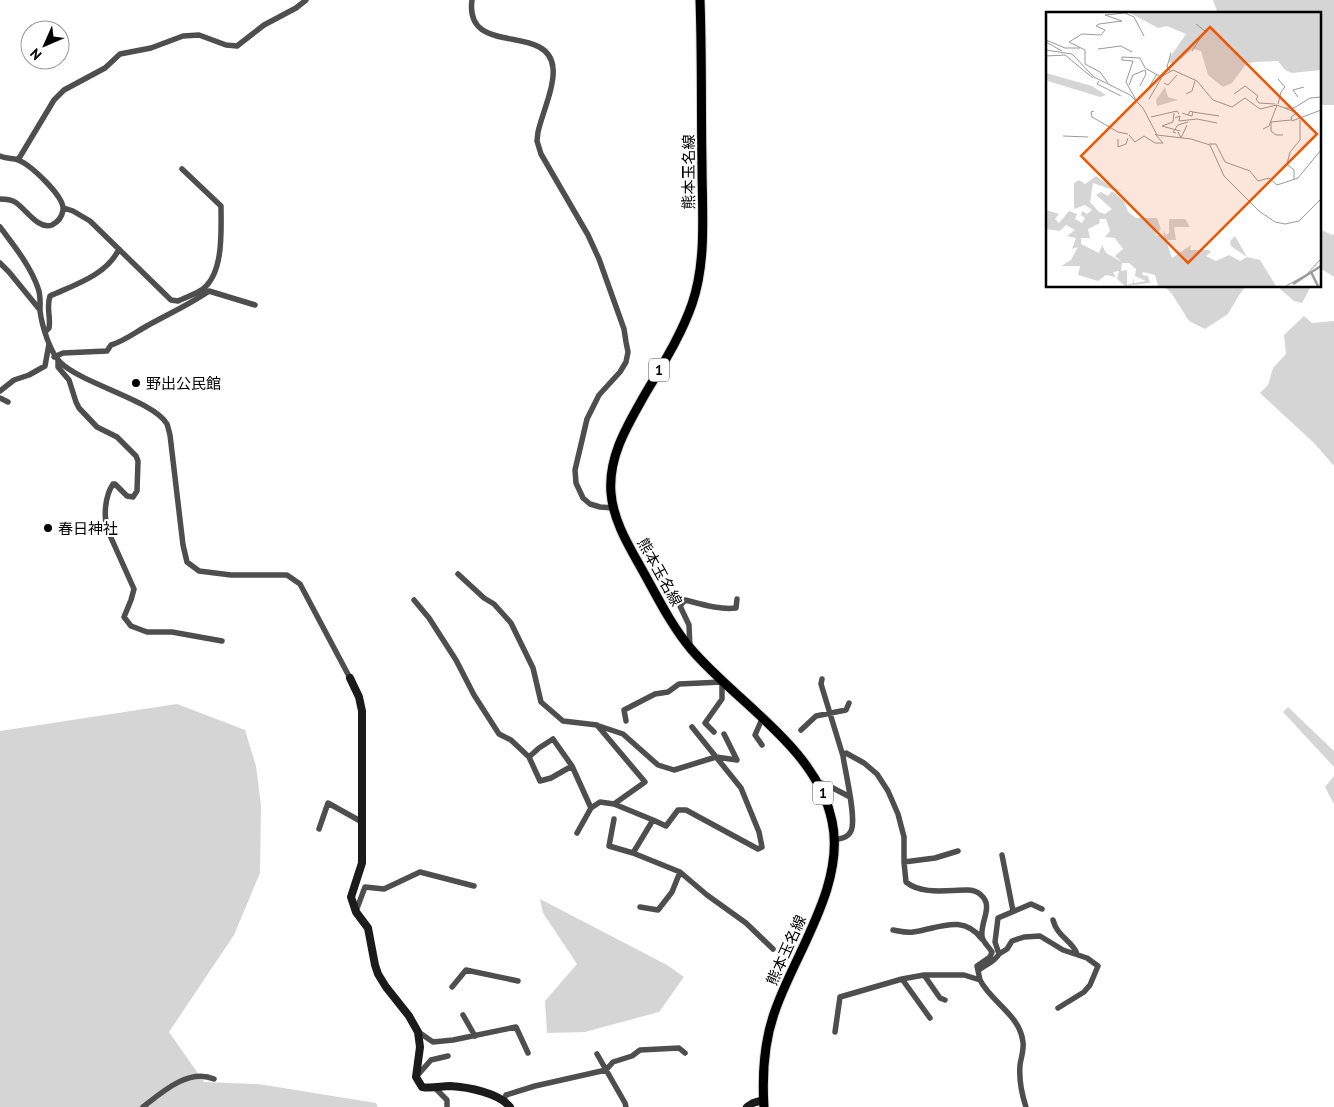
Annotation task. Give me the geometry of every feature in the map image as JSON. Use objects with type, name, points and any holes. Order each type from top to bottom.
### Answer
[{"type":"main road","name":"熊本玉名線","points":[[700,1],[702,201],[700,266],[692,303],[680,331],[628,426],[617,450],[611,475],[614,508],[624,536],[669,618],[690,648],[722,682],[800,756],[817,781],[833,823],[832,864],[826,889],[774,1012],[763,1066],[764,1104]]},
{"type":"street","points":[[18,160],[54,100],[64,90],[105,68],[120,54],[151,48],[184,36],[199,35],[226,45],[236,46],[264,25],[296,8],[306,0]]},
{"type":"street","points":[[472,0],[472,14],[485,32],[494,37],[525,41],[537,45],[547,55],[553,68],[552,82],[537,141],[541,154],[588,235],[599,259],[624,329],[627,347],[626,362],[620,372],[599,395],[587,420],[575,470],[576,482],[583,498],[590,504],[614,508]]},
{"type":"street","points":[[0,156],[10,160],[18,160],[35,171],[60,198],[64,208],[56,223],[48,226],[40,224],[14,201],[0,199]]},
{"type":"street","points":[[64,208],[90,221],[171,300],[178,302],[206,286],[218,266],[220,254],[221,206],[182,169]]},
{"type":"street","points":[[0,227],[27,263],[38,288],[41,302],[40,310],[49,344],[58,367],[69,380],[76,402],[97,427],[117,437],[136,456],[138,461],[136,495],[133,497],[127,496],[113,484],[106,503],[105,522],[134,589],[124,613],[127,622],[131,626],[147,632],[172,632],[222,641]]},
{"type":"street","points":[[46,331],[49,328],[50,320],[48,303],[50,296],[97,273],[114,259],[119,249]]},
{"type":"street","points":[[0,263],[40,310]]},
{"type":"street","points":[[56,359],[63,353],[107,351],[111,345],[123,342],[143,328],[197,300],[209,291],[255,304]]},
{"type":"street","points":[[0,390],[14,380],[29,375],[45,366],[49,344]]},
{"type":"street","points":[[56,359],[63,366],[153,411],[167,424],[170,435],[183,545],[187,562],[199,571],[231,574],[287,575],[300,584],[359,697],[362,711],[362,862],[351,897],[356,912],[368,928],[378,974],[409,1016],[417,1031],[420,1047],[416,1077],[422,1087],[450,1086],[493,1094],[504,1100],[510,1107]]},
{"type":"street","points":[[0,398],[8,402]]},
{"type":"street","points":[[458,574],[484,598],[494,604],[511,624],[533,668],[541,702],[563,721],[597,725],[623,734],[658,764],[674,770],[716,757],[737,760],[724,734]]},
{"type":"street","points":[[414,600],[429,618],[456,660],[474,695],[499,734],[511,740],[530,757],[540,781],[551,778],[572,766]]},
{"type":"street","points":[[690,648],[689,625],[680,606],[685,600],[705,606],[730,609],[736,608],[737,600]]},
{"type":"street","points":[[822,679],[821,684],[843,756],[854,819],[851,832],[845,838],[834,840]]},
{"type":"street","points":[[626,720],[624,710],[654,694],[668,692],[679,684],[722,682],[722,699],[705,723],[714,732]]},
{"type":"street","points":[[801,730],[816,716],[846,710],[849,703]]},
{"type":"street","points":[[762,720],[755,735],[762,745]]},
{"type":"street","points":[[597,725],[645,782],[614,804]]},
{"type":"street","points":[[576,834],[591,808],[600,802],[614,804],[666,826],[678,810],[686,810],[758,849],[762,847],[759,832],[741,788],[692,727]]},
{"type":"street","points":[[530,757],[539,748],[554,739],[572,766],[591,808]]},
{"type":"street","points":[[843,756],[846,753],[864,762],[877,774],[888,791],[898,814],[904,837],[906,882],[913,888],[922,890],[973,890],[981,895],[987,906],[981,933],[982,939]]},
{"type":"street","points":[[817,781],[850,797]]},
{"type":"street","points":[[319,829],[328,803],[362,822]]},
{"type":"street","points":[[614,819],[609,846],[633,852],[680,872],[707,895],[746,923],[773,949]]},
{"type":"street","points":[[633,852],[653,820]]},
{"type":"street","points":[[904,862],[935,858],[958,851]]},
{"type":"street","points":[[1002,855],[1013,911]]},
{"type":"street","points":[[356,912],[364,887],[384,889],[420,872],[474,886]]},
{"type":"street","points":[[640,906],[658,910],[672,892],[680,872]]},
{"type":"street","points":[[1000,954],[995,942],[998,918],[1031,904],[1042,909]]},
{"type":"street","points":[[1053,920],[1063,939],[1076,950],[1077,954]]},
{"type":"street","points":[[893,930],[911,932],[958,924],[968,926],[977,933],[992,952],[990,957],[977,966],[980,980],[1017,1025],[1023,1042],[1020,1066],[1023,1097],[1026,1107]]},
{"type":"street","points":[[979,970],[995,961],[1012,941],[1024,937],[1040,936],[1064,950],[1088,958],[1098,966],[1090,985],[1084,992],[1058,1008]]},
{"type":"street","points":[[452,987],[466,970],[518,981]]},
{"type":"street","points":[[835,1032],[840,997],[902,979],[924,975],[964,975],[980,980]]},
{"type":"street","points":[[924,975],[940,998],[945,1000]]},
{"type":"street","points":[[902,979],[930,1018]]},
{"type":"street","points":[[463,1015],[475,1036]]},
{"type":"street","points":[[417,1031],[433,1042],[475,1036],[516,1027],[528,1053]]},
{"type":"street","points":[[504,1100],[506,1095],[525,1089],[606,1070],[613,1062],[632,1056],[640,1050],[679,1048],[684,1053]]},
{"type":"street","points":[[597,1054],[626,1103],[626,1107]]},
{"type":"street","points":[[416,1077],[431,1060],[448,1056]]},
{"type":"street","points":[[143,1107],[182,1080],[205,1075],[214,1079]]},
{"type":"street","points":[[435,1088],[447,1100],[447,1107]]},
{"type":"street","points":[[747,1107],[753,1103],[764,1104]]},
{"type":"shaded area","points":[[1213,0],[1334,0],[1334,105],[1322,105],[1322,12],[1217,12]]},
{"type":"shaded area","points":[[1322,230],[1332,235],[1334,234],[1334,277],[1322,269]]},
{"type":"shaded area","points":[[1166,288],[1244,288],[1228,314],[1205,329],[1189,321]]},
{"type":"shaded area","points":[[1310,288],[1302,303],[1294,301],[1280,289]]},
{"type":"shaded area","points":[[1304,316],[1312,323],[1334,321],[1334,466],[1315,444],[1260,393],[1268,385],[1273,368],[1286,354],[1284,335]]},
{"type":"shaded area","points":[[177,704],[245,730],[256,766],[261,806],[260,873],[234,935],[169,1032],[204,1082],[258,1084],[376,1103],[378,1107],[0,1107],[0,731]]},
{"type":"shaded area","points":[[1288,707],[1334,751],[1334,767],[1283,712]]},
{"type":"shaded area","points":[[1334,776],[1334,804],[1325,787]]},
{"type":"shaded area","points":[[540,899],[667,965],[684,977],[659,1012],[585,1032],[547,1033],[545,1001],[577,964],[543,913]]},
{"type":"place","name":"野出公民館","points":[[136,383]]},
{"type":"place","name":"春日神社","points":[[48,528]]}]
